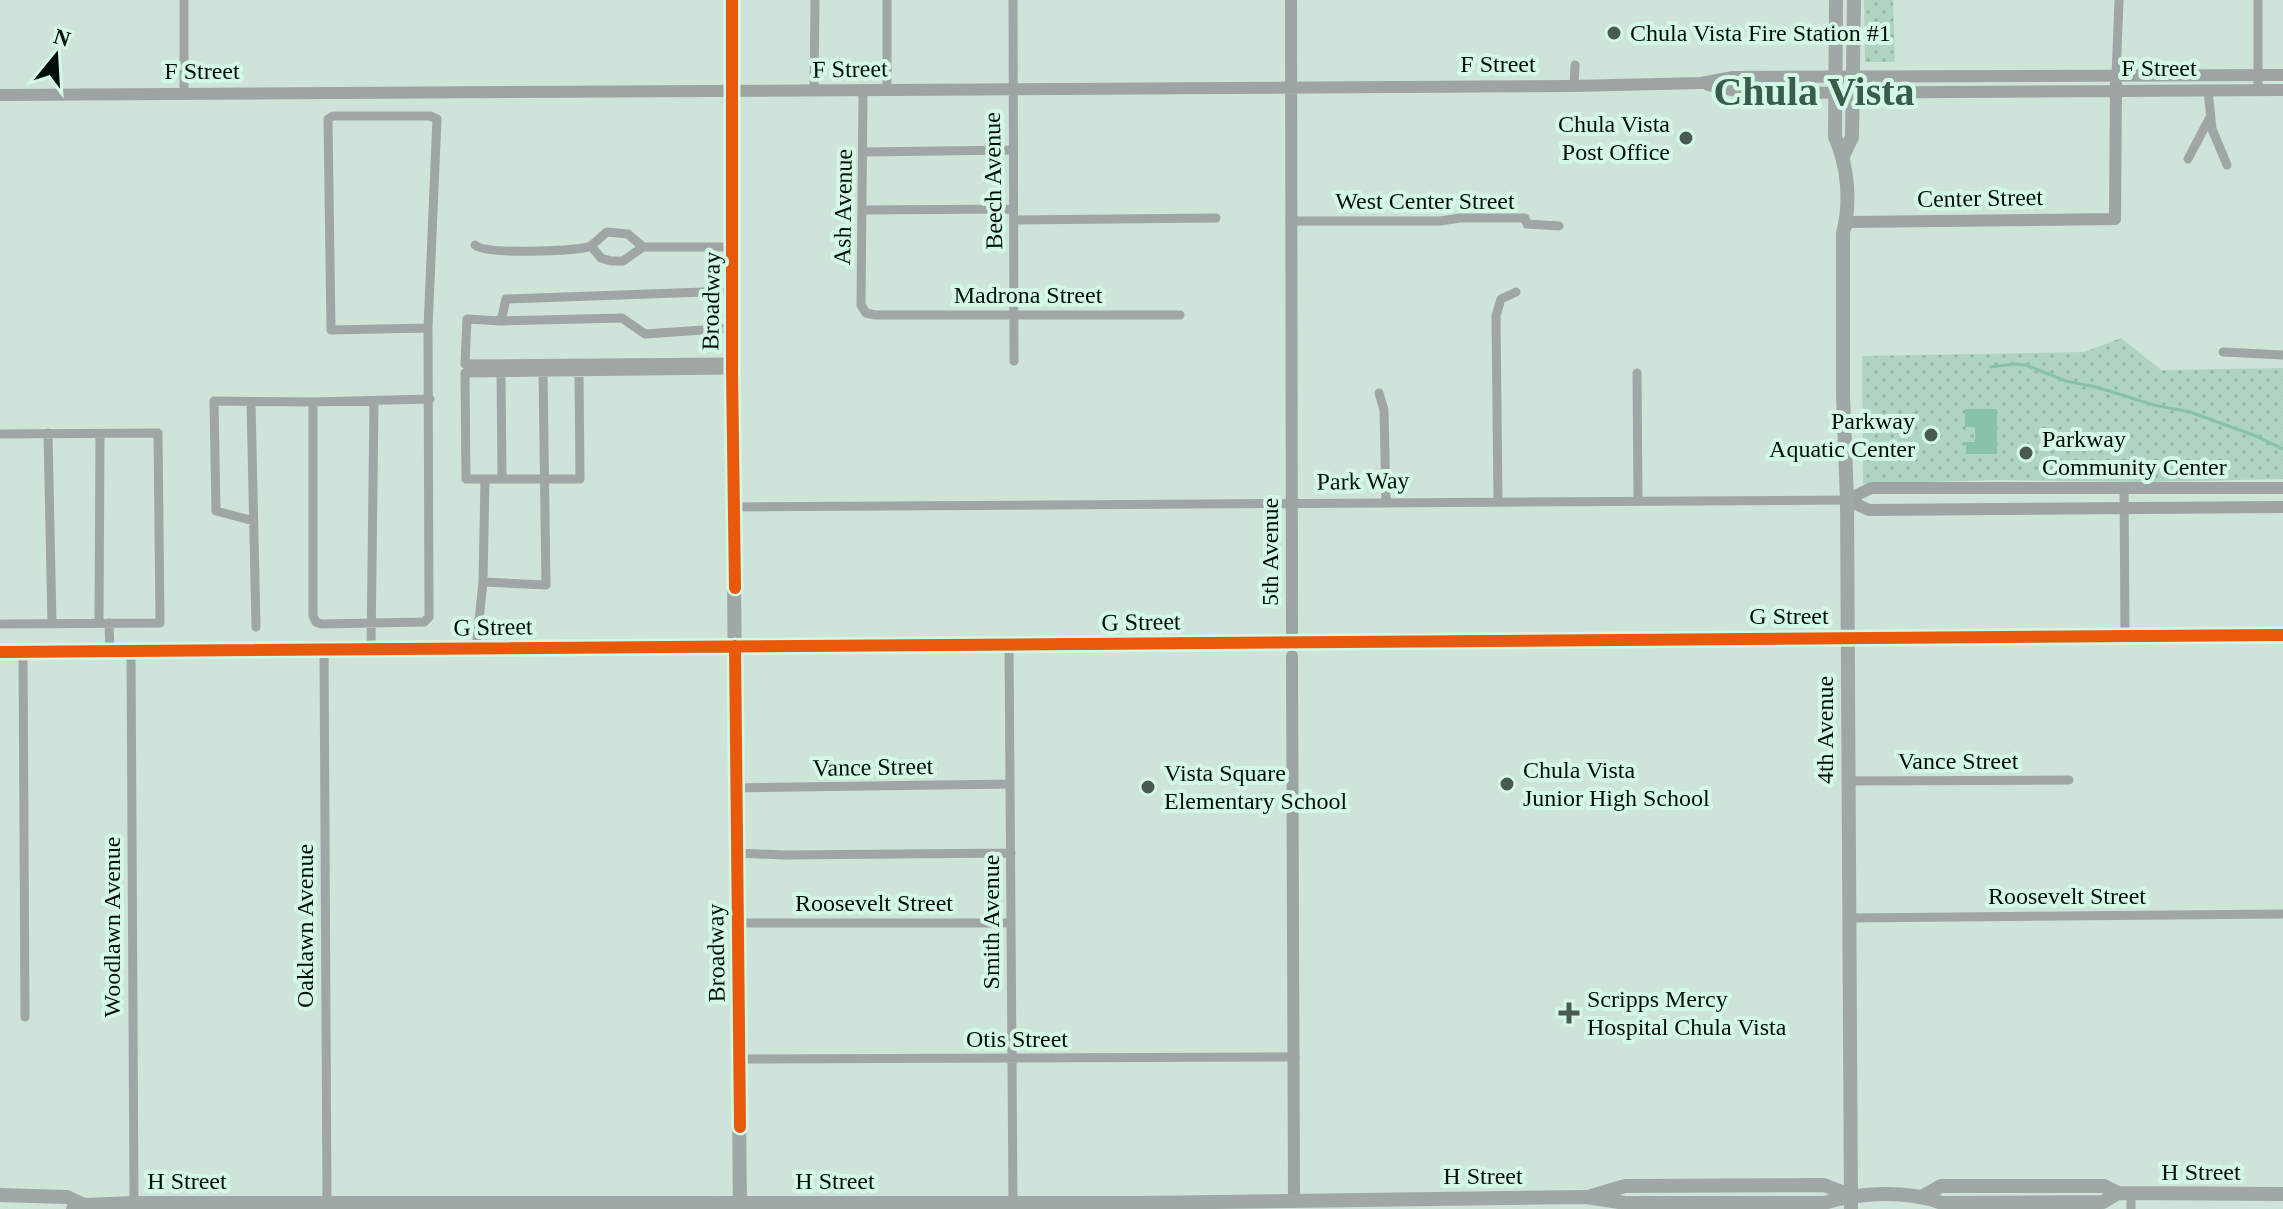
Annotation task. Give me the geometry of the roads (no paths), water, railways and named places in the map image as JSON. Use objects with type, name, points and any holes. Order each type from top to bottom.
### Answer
[{"type":"main road","name":"Broadway","points":[[732,0],[732,366],[740,1206]]},
{"type":"main road","name":"4th Avenue","points":[[1836,0],[1835,137],[1843,156],[1846,222],[1843,233],[1843,395],[1847,500],[1851,1202]]},
{"type":"main road","name":"4th Avenue","points":[[1843,156],[1852,137],[1854,0]]},
{"type":"main road","name":"H Street","points":[[1586,1197],[1625,1186],[1824,1185],[1851,1202]]},
{"type":"main road","name":"H Street","points":[[0,1195],[67,1197],[78,1207],[134,1203],[189,1206],[306,1206],[327,1203],[522,1206],[717,1203],[740,1206],[1586,1197],[1625,1206],[1851,1202],[1923,1196],[1941,1186],[2104,1186],[2127,1199]]},
{"type":"main road","points":[[1971,1202],[1979,1194],[2029,1194],[2036,1186]]},
{"type":"main road","name":"H Street","points":[[1923,1196],[1942,1206],[1971,1202],[2034,1206],[2127,1199],[2283,1194]]},
{"type":"street","points":[[184,0],[184,93]]},
{"type":"street","points":[[814,91],[815,0]]},
{"type":"street","points":[[887,0],[887,90]]},
{"type":"street","name":"Beech Avenue","points":[[1013,0],[1014,361]]},
{"type":"street","name":"5th Avenue","points":[[1291,0],[1294,1199]]},
{"type":"street","points":[[2116,84],[2119,0]]},
{"type":"street","points":[[2258,0],[2258,90]]},
{"type":"street","points":[[1574,86],[1575,65]]},
{"type":"street","name":"F Street","points":[[0,95],[1574,86],[1701,83],[1733,77],[1835,86],[2116,84],[2283,75]]},
{"type":"street","name":"F Street","points":[[2116,84],[2208,90],[2283,90]]},
{"type":"street","name":"Center Street","points":[[1846,222],[2115,219],[2116,84]]},
{"type":"street","points":[[2208,90],[2209,118],[2219,152],[2227,165]]},
{"type":"street","name":"Ash Avenue","points":[[863,91],[861,305],[866,313],[875,315]]},
{"type":"street","points":[[313,402],[313,616],[321,624],[424,622],[429,617],[428,328],[437,119],[430,116],[333,116],[328,119],[331,330],[428,328]]},
{"type":"street","points":[[2188,159],[2209,118]]},
{"type":"street","points":[[864,152],[1013,150]]},
{"type":"street","points":[[864,210],[1013,209]]},
{"type":"street","points":[[1014,220],[1216,218]]},
{"type":"street","name":"West Center Street","points":[[1290,221],[1525,218],[1527,224],[1559,226]]},
{"type":"street","points":[[475,245],[480,250],[500,252],[591,246],[607,232],[628,234],[643,247]]},
{"type":"street","points":[[591,246],[601,258],[611,261],[623,261],[643,247],[733,247]]},
{"type":"street","points":[[501,321],[506,299],[732,291]]},
{"type":"street","points":[[1498,501],[1496,316],[1501,299],[1516,292]]},
{"type":"street","name":"Madrona Street","points":[[875,315],[1180,315]]},
{"type":"street","points":[[732,328],[645,334],[622,318],[467,319],[465,364],[732,366]]},
{"type":"street","points":[[2223,352],[2283,355]]},
{"type":"street","points":[[579,373],[580,479],[466,479],[465,373],[579,373],[732,366]]},
{"type":"street","points":[[483,582],[546,585],[547,478],[543,372]]},
{"type":"street","points":[[501,373],[502,478]]},
{"type":"street","points":[[1637,373],[1638,500]]},
{"type":"street","points":[[1379,393],[1384,410],[1386,502]]},
{"type":"street","points":[[254,521],[216,511],[214,401],[430,399]]},
{"type":"street","points":[[371,649],[374,401]]},
{"type":"street","points":[[251,402],[256,627]]},
{"type":"street","points":[[48,433],[52,624]]},
{"type":"street","points":[[0,434],[158,433],[160,623],[0,624]]},
{"type":"street","points":[[100,434],[104,623],[110,650]]},
{"type":"street","points":[[476,649],[483,582],[485,479]]},
{"type":"street","points":[[2124,487],[2125,636]]},
{"type":"street","name":"Park Way","points":[[1847,500],[1871,488],[2283,488]]},
{"type":"street","points":[[1985,510],[1986,488]]},
{"type":"street","points":[[2227,488],[2227,507]]},
{"type":"street","name":"Park Way","points":[[735,507],[1638,500],[1847,500],[1869,510],[2283,507]]},
{"type":"street","name":"G Street","points":[[0,652],[2283,635]]},
{"type":"street","name":"Smith Avenue","points":[[1009,643],[1013,1202]]},
{"type":"street","name":"Oaklawn Avenue","points":[[324,649],[327,1203]]},
{"type":"street","name":"Woodlawn Avenue","points":[[131,650],[134,1203]]},
{"type":"street","points":[[23,652],[25,1017]]},
{"type":"street","name":"Vance Street","points":[[1848,781],[2069,780]]},
{"type":"street","name":"Vance Street","points":[[736,788],[1010,784]]},
{"type":"street","points":[[736,853],[1011,853]]},
{"type":"street","name":"Roosevelt Street","points":[[1851,918],[2283,914]]},
{"type":"street","name":"Roosevelt Street","points":[[738,923],[1010,923]]},
{"type":"street","name":"Otis Street","points":[[740,1059],[1295,1057]]},
{"type":"street","points":[[1625,1186],[1625,1206]]},
{"type":"waterway","points":[[1991,367],[2026,365],[2066,381],[2190,412],[2283,449]]},
{"type":"place","name":"Chula Vista Fire Station #1","points":[[1614,33]]},
{"type":"place","name":"Chula Vista Post Office","points":[[1686,138]]},
{"type":"place","name":"Parkway Aquatic Center","points":[[1931,435]]},
{"type":"place","name":"Parkway Community Center","points":[[2026,453]]},
{"type":"place","name":"Chula Vista Junior High School","points":[[1507,784]]},
{"type":"place","name":"Vista Square Elementary School","points":[[1148,787]]},
{"type":"place","name":"Scripps Mercy Hospital Chula Vista","points":[[1569,1013]]},
{"type":"district","name":"Chula Vista","points":[[1814,91]]}]
